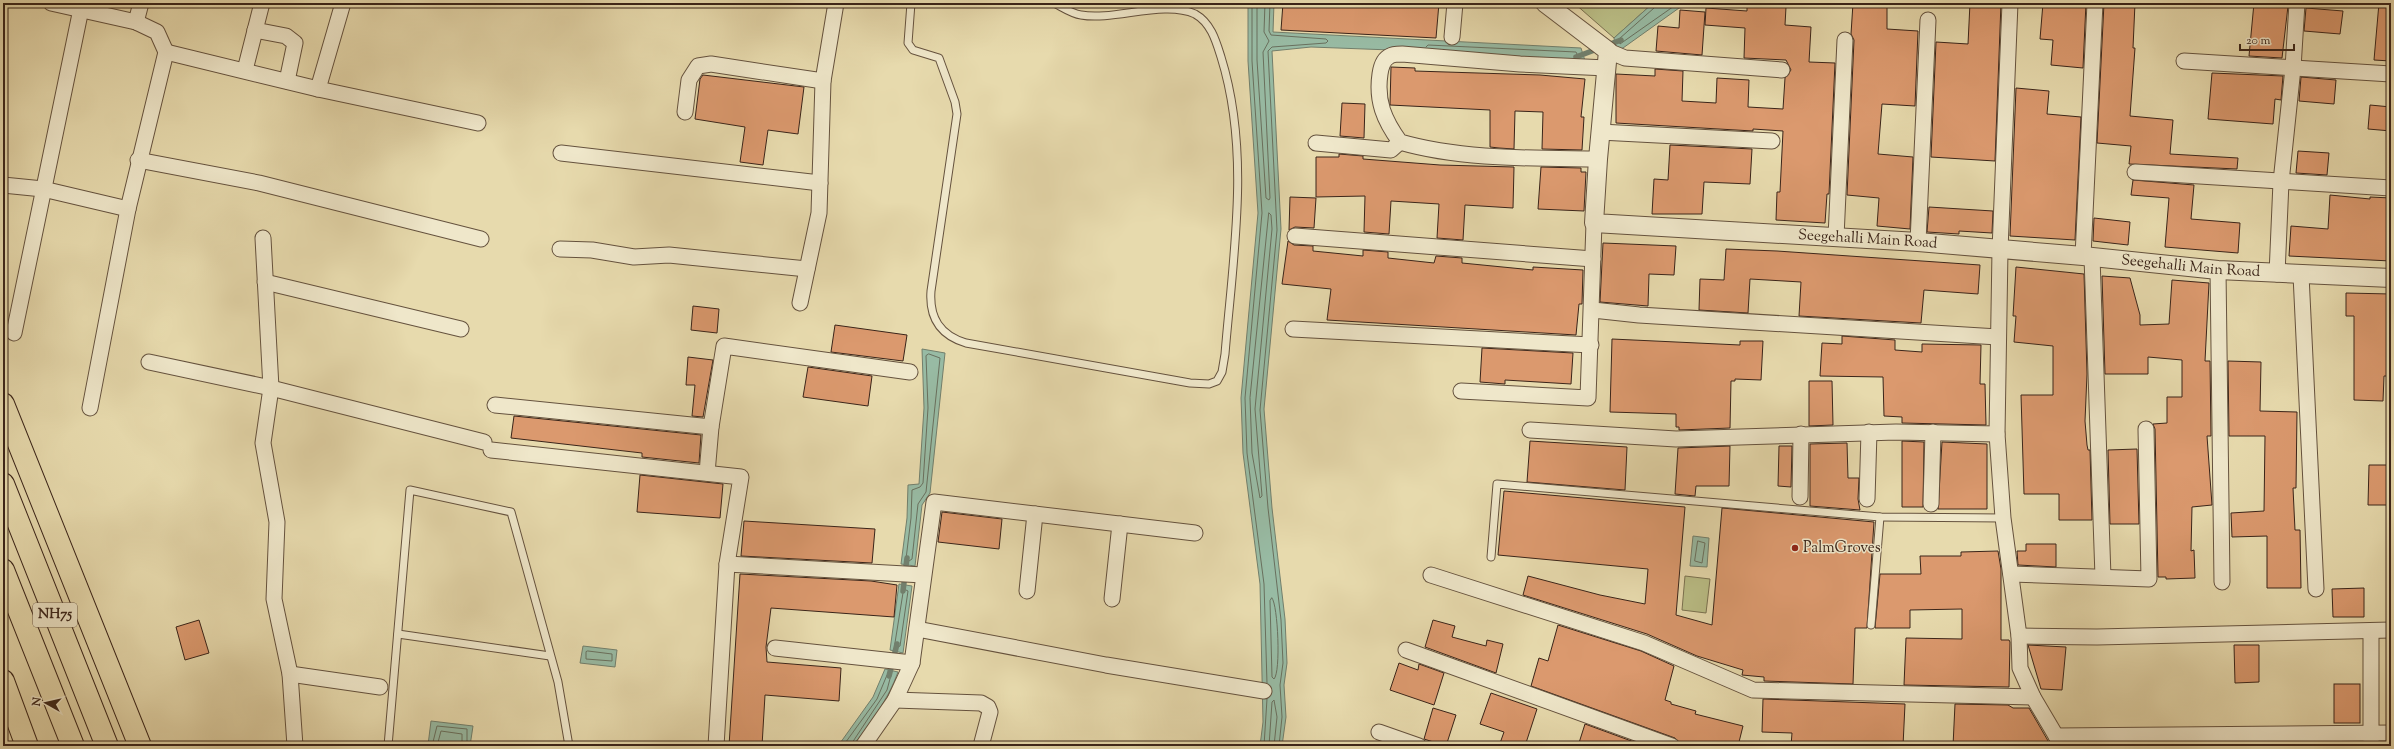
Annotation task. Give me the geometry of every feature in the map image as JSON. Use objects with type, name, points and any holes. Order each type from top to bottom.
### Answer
[{"type":"main road","points":[[3,404],[140,746]]},
{"type":"main road","name":"NH75","points":[[3,484],[106,746]]},
{"type":"main road","name":"NH75","points":[[3,570],[73,746]]},
{"type":"main road","points":[[3,681],[27,746]]},
{"type":"street","points":[[51,3],[136,22],[157,32],[166,52],[138,160],[90,408]]},
{"type":"street","points":[[136,22],[141,3]]},
{"type":"street","points":[[245,70],[262,3]]},
{"type":"street","points":[[318,89],[343,3]]},
{"type":"street","points":[[800,303],[819,212],[824,81],[836,3]]},
{"type":"street","points":[[1452,37],[1455,3]]},
{"type":"street","points":[[1545,3],[1607,59]]},
{"type":"street","points":[[2010,3],[2000,250],[1997,434],[2003,518],[2019,636],[2020,668],[2033,697],[2059,741],[2371,739],[2391,733]]},
{"type":"street","points":[[2094,3],[2087,256],[2103,576]]},
{"type":"street","points":[[2277,274],[2281,182],[2293,68],[2297,3]]},
{"type":"street","points":[[14,333],[81,9]]},
{"type":"street","points":[[1918,242],[1928,20]]},
{"type":"street","points":[[255,30],[286,36],[295,43],[287,81]]},
{"type":"street","points":[[1836,237],[1845,40]]},
{"type":"street","points":[[166,52],[318,89],[478,123]]},
{"type":"street","points":[[1598,159],[1448,152],[1421,148],[1400,142],[1384,117],[1379,102],[1382,65],[1390,56],[1402,54],[1520,64],[1625,58],[1782,70]]},
{"type":"street","points":[[1461,391],[1588,398],[1593,310],[1594,223],[1600,132],[1607,59]]},
{"type":"street","points":[[2184,61],[2391,74]]},
{"type":"street","points":[[685,112],[689,80],[698,66],[711,64],[824,81]]},
{"type":"street","points":[[1600,132],[1772,141]]},
{"type":"street","points":[[1316,143],[1391,150],[1400,142]]},
{"type":"street","points":[[560,153],[820,183]]},
{"type":"street","points":[[138,160],[259,183],[481,239]]},
{"type":"street","points":[[2135,172],[2391,188]]},
{"type":"street","points":[[3,185],[43,189],[128,209]]},
{"type":"street","name":"Seegehalli Main Road","points":[[1594,223],[1918,242],[2000,250],[2087,256],[2218,270],[2277,274],[2391,278]]},
{"type":"street","points":[[1295,236],[1593,259]]},
{"type":"street","points":[[263,238],[271,388],[263,443],[277,522],[274,599],[290,674],[295,746]]},
{"type":"street","points":[[560,249],[592,250],[634,257],[669,255],[807,269]]},
{"type":"street","points":[[2218,270],[2222,582]]},
{"type":"street","points":[[2301,275],[2316,589]]},
{"type":"street","points":[[265,282],[461,329]]},
{"type":"street","points":[[1593,310],[1639,315],[1998,337]]},
{"type":"street","points":[[1293,329],[1591,345]]},
{"type":"street","points":[[707,473],[711,427],[724,346],[910,372]]},
{"type":"street","points":[[150,362],[271,388],[487,446],[741,477],[727,564],[716,746]]},
{"type":"street","points":[[495,405],[711,427]]},
{"type":"street","points":[[2011,574],[2103,576],[2149,579],[2146,429]]},
{"type":"street","points":[[1530,430],[1676,439],[1869,432],[1997,434]]},
{"type":"street","points":[[1867,499],[1869,432]]},
{"type":"street","points":[[1931,504],[1933,432]]},
{"type":"street","points":[[1800,497],[1801,434]]},
{"type":"street","points":[[862,746],[895,700],[912,663],[934,502],[1195,533]]},
{"type":"street","points":[[1027,591],[1035,514]]},
{"type":"street","points":[[1112,599],[1120,524]]},
{"type":"street","points":[[727,564],[923,575]]},
{"type":"street","points":[[1431,575],[1644,643],[1752,690],[2033,697]]},
{"type":"street","points":[[917,629],[1106,665],[1264,691]]},
{"type":"street","points":[[2019,636],[2093,637],[2391,630]]},
{"type":"street","points":[[2371,631],[2371,739]]},
{"type":"street","points":[[775,648],[912,663]]},
{"type":"street","points":[[1406,650],[1672,746]]},
{"type":"street","points":[[290,674],[380,686]]},
{"type":"street","points":[[895,700],[981,703],[988,707],[990,712],[981,746]]},
{"type":"street","points":[[1379,732],[1419,746]]},
{"type":"lane","points":[[911,3],[908,43],[913,50],[939,58],[955,102],[957,114],[931,296],[932,315],[938,327],[956,340],[966,343],[1190,383],[1209,384],[1217,381],[1222,372],[1225,354],[1238,192],[1238,152],[1233,99],[1215,38],[1199,18],[1184,11],[1151,9],[1082,16],[1054,3]]},
{"type":"lane","points":[[1491,557],[1497,484],[1880,517],[2003,518]]},
{"type":"lane","points":[[388,746],[410,490],[511,512],[558,682],[569,746]]},
{"type":"lane","points":[[1871,625],[1880,517]]},
{"type":"lane","points":[[398,634],[550,656]]},
{"type":"shaded area","points":[[1574,3],[1656,3],[1652,4],[1614,38]]},
{"type":"shaded area","points":[[1685,576],[1710,579],[1706,613],[1682,610]]},
{"type":"water","points":[[1248,3],[1274,3],[1273,32],[1581,48],[1586,64],[1391,50],[1311,47],[1272,51],[1281,229],[1264,409],[1272,508],[1285,619],[1287,663],[1284,685],[1286,717],[1282,746],[1260,746],[1263,722],[1260,584],[1243,453],[1241,398],[1258,213],[1248,61]]},
{"type":"water","points":[[1726,3],[1679,8],[1623,48],[1616,50],[1614,38],[1652,4]]},
{"type":"water","points":[[922,349],[945,353],[930,493],[922,505],[915,566],[901,564],[907,518],[908,485],[919,484],[924,408]]},
{"type":"water","points":[[1693,536],[1709,538],[1707,567],[1690,566]]},
{"type":"water","points":[[899,584],[912,586],[903,653],[890,650]]},
{"type":"water","points":[[583,646],[617,650],[615,667],[580,663]]},
{"type":"water","points":[[885,669],[898,672],[884,701],[853,746],[838,746],[873,697]]},
{"type":"water","points":[[431,721],[473,726],[470,746],[428,745]]},
{"type":"building","points":[[1283,3],[1439,3],[1436,38],[1281,30]]},
{"type":"building","points":[[1853,3],[1887,3],[1887,29],[1918,31],[1915,106],[1882,104],[1878,154],[1913,157],[1910,229],[1877,226],[1879,198],[1847,195],[1854,40],[1851,34]]},
{"type":"building","points":[[1970,3],[2001,3],[1995,161],[1931,157],[1936,42],[1968,44]]},
{"type":"building","points":[[2043,3],[2086,3],[2083,68],[2051,65],[2053,40],[2040,39]]},
{"type":"building","points":[[2104,3],[2135,3],[2133,48],[2135,48],[2130,116],[2173,120],[2170,154],[2238,158],[2237,169],[2129,164],[2131,146],[2097,143]]},
{"type":"building","points":[[2254,3],[2286,3],[2288,6],[2282,58],[2249,56]]},
{"type":"building","points":[[2379,3],[2391,3],[2391,61],[2374,60]]},
{"type":"building","points":[[1747,5],[1786,7],[1785,25],[1811,27],[1809,62],[1835,63],[1829,194],[1827,194],[1825,223],[1776,220],[1777,192],[1780,192],[1783,131],[1753,129],[1753,131],[1616,123],[1616,74],[1655,76],[1655,69],[1683,71],[1682,101],[1716,103],[1717,78],[1749,80],[1748,107],[1783,109],[1785,78],[1791,70],[1786,60],[1744,58],[1745,28],[1705,25],[1706,8],[1747,11]]},
{"type":"building","points":[[2306,8],[2343,11],[2340,34],[2304,31]]},
{"type":"building","points":[[1680,10],[1705,12],[1702,55],[1656,51],[1658,26],[1679,28]]},
{"type":"building","points":[[1391,67],[1415,68],[1415,71],[1540,75],[1585,79],[1581,117],[1584,117],[1582,150],[1542,149],[1543,112],[1515,111],[1514,149],[1490,147],[1490,110],[1390,105]]},
{"type":"building","points":[[2212,73],[2283,76],[2281,100],[2275,99],[2273,124],[2208,119]]},
{"type":"building","points":[[703,75],[804,87],[798,134],[768,130],[763,165],[740,162],[745,127],[695,119],[700,79]]},
{"type":"building","points":[[2301,77],[2336,80],[2334,104],[2299,101]]},
{"type":"building","points":[[2016,88],[2049,91],[2047,114],[2081,117],[2075,240],[2010,236]]},
{"type":"building","points":[[1342,103],[1365,104],[1364,138],[1340,136]]},
{"type":"building","points":[[2370,105],[2391,107],[2391,131],[2368,129]]},
{"type":"building","points":[[1670,145],[1752,149],[1750,184],[1704,182],[1702,214],[1652,214],[1654,179],[1668,180]]},
{"type":"building","points":[[2298,151],[2329,153],[2327,175],[2296,173]]},
{"type":"building","points":[[1339,154],[1363,156],[1363,159],[1440,165],[1514,167],[1513,208],[1465,205],[1463,240],[1437,238],[1439,204],[1391,201],[1389,234],[1364,232],[1365,196],[1316,197],[1316,157],[1339,157]]},
{"type":"building","points":[[1541,167],[1581,168],[1581,172],[1586,172],[1584,211],[1538,209]]},
{"type":"building","points":[[2133,180],[2194,185],[2191,219],[2240,223],[2238,253],[2165,247],[2169,198],[2131,195]]},
{"type":"building","points":[[2330,195],[2370,199],[2370,197],[2391,198],[2388,231],[2391,231],[2391,261],[2289,256],[2291,226],[2328,229]]},
{"type":"building","points":[[1290,197],[1316,198],[1314,228],[1295,227],[1289,230]]},
{"type":"building","points":[[1929,207],[1993,211],[1992,233],[1959,231],[1959,234],[1927,232]]},
{"type":"building","points":[[2094,218],[2130,222],[2128,245],[2093,241]]},
{"type":"building","points":[[1288,241],[1294,245],[1313,246],[1313,251],[1363,256],[1363,250],[1388,252],[1388,258],[1434,263],[1436,256],[1462,258],[1462,263],[1533,270],[1533,267],[1583,270],[1582,304],[1579,304],[1576,335],[1327,320],[1331,289],[1282,284]]},
{"type":"building","points":[[1603,243],[1676,246],[1674,275],[1649,274],[1648,306],[1600,302]]},
{"type":"building","points":[[1726,249],[1777,251],[1980,265],[1978,294],[1924,290],[1921,323],[1799,316],[1801,282],[1750,279],[1748,313],[1699,310],[1700,279],[1724,280]]},
{"type":"building","points":[[2016,267],[2084,274],[2087,374],[2085,421],[2087,445],[2088,450],[2090,450],[2092,520],[2059,520],[2059,494],[2024,494],[2021,395],[2053,395],[2053,346],[2014,342],[2016,316],[2013,316]]},
{"type":"building","points":[[2102,276],[2130,278],[2140,315],[2140,325],[2169,324],[2172,280],[2209,283],[2205,361],[2210,361],[2211,436],[2207,436],[2212,505],[2192,507],[2191,551],[2194,550],[2195,578],[2166,579],[2166,577],[2158,577],[2155,429],[2153,424],[2167,423],[2167,397],[2182,397],[2182,360],[2148,357],[2148,374],[2105,374]]},
{"type":"building","points":[[2346,293],[2391,294],[2389,376],[2384,376],[2383,401],[2354,400],[2354,316],[2346,316]]},
{"type":"building","points":[[693,306],[719,309],[717,333],[691,330]]},
{"type":"building","points":[[835,325],[907,335],[903,361],[831,352]]},
{"type":"building","points":[[1842,336],[1895,340],[1895,350],[1922,352],[1922,344],[1981,345],[1980,384],[1985,384],[1986,425],[1902,423],[1902,417],[1884,416],[1883,377],[1820,376],[1822,343],[1842,344]]},
{"type":"building","points":[[1612,339],[1740,345],[1740,341],[1763,341],[1761,380],[1735,379],[1735,381],[1731,381],[1730,428],[1679,430],[1679,427],[1676,427],[1676,414],[1610,412]]},
{"type":"building","points":[[1482,348],[1573,353],[1571,384],[1505,380],[1505,384],[1480,382]]},
{"type":"building","points":[[688,357],[713,360],[703,417],[692,416],[695,385],[686,385]]},
{"type":"building","points":[[2228,361],[2261,362],[2260,411],[2297,412],[2296,488],[2293,488],[2295,530],[2300,530],[2301,588],[2267,588],[2267,536],[2232,537],[2231,513],[2264,511],[2265,436],[2229,436]]},
{"type":"building","points":[[808,367],[872,376],[868,406],[803,397]]},
{"type":"building","points":[[1809,381],[1832,381],[1833,425],[1809,426]]},
{"type":"building","points":[[514,416],[701,435],[699,463],[642,457],[642,453],[511,438]]},
{"type":"building","points":[[1530,441],[1627,447],[1625,490],[1527,482]]},
{"type":"building","points":[[1902,441],[1924,442],[1923,507],[1902,507]]},
{"type":"building","points":[[1942,442],[1987,444],[1987,509],[1938,509]]},
{"type":"building","points":[[1847,443],[1848,478],[1859,478],[1858,499],[1860,510],[1810,506],[1810,444]]},
{"type":"building","points":[[1730,446],[1729,486],[1696,486],[1695,496],[1675,494],[1678,448]]},
{"type":"building","points":[[1779,446],[1792,446],[1791,487],[1778,486]]},
{"type":"building","points":[[2137,449],[2139,524],[2110,524],[2108,450]]},
{"type":"building","points":[[2369,465],[2391,465],[2391,505],[2368,505]]},
{"type":"building","points":[[640,475],[723,484],[720,518],[637,512]]},
{"type":"building","points":[[1504,491],[1685,507],[1676,615],[1712,625],[1722,508],[1874,522],[1867,628],[1855,628],[1853,684],[1764,681],[1764,677],[1742,675],[1743,670],[1697,656],[1647,634],[1523,595],[1528,576],[1600,595],[1645,604],[1648,569],[1498,555]]},
{"type":"building","points":[[942,512],[1002,519],[999,549],[938,542]]},
{"type":"building","points":[[744,521],[875,529],[872,563],[741,556]]},
{"type":"building","points":[[2026,544],[2056,544],[2056,567],[2018,565],[2017,551],[2026,551]]},
{"type":"building","points":[[1998,551],[2001,569],[2001,640],[2009,640],[2010,642],[2009,687],[1904,685],[1906,638],[1962,639],[1962,609],[1910,610],[1910,628],[1875,628],[1880,574],[1921,574],[1920,556],[1961,556],[1961,552]]},
{"type":"building","points":[[740,574],[871,581],[897,585],[894,617],[771,608],[766,647],[767,662],[841,668],[839,701],[765,695],[762,746],[729,746]]},
{"type":"building","points":[[2364,588],[2364,617],[2333,617],[2332,589]]},
{"type":"building","points":[[199,620],[209,653],[185,660],[176,627]]},
{"type":"building","points":[[1433,620],[1455,626],[1452,637],[1486,646],[1487,640],[1503,644],[1496,673],[1425,647]]},
{"type":"building","points":[[1558,625],[1641,651],[1674,666],[1665,700],[1671,702],[1671,704],[1696,711],[1695,714],[1743,726],[1738,746],[1681,746],[1675,738],[1531,686],[1539,658],[1548,661]]},
{"type":"building","points":[[2028,645],[2066,647],[2062,690],[2041,689]]},
{"type":"building","points":[[2234,645],[2259,645],[2259,682],[2235,683]]},
{"type":"building","points":[[1399,663],[1418,670],[1419,664],[1444,673],[1434,705],[1390,690]]},
{"type":"building","points":[[2334,684],[2360,684],[2360,723],[2334,723]]},
{"type":"building","points":[[1491,693],[1537,709],[1525,746],[1499,746],[1504,732],[1480,724]]},
{"type":"building","points":[[1763,699],[1905,704],[1903,746],[1791,746],[1792,733],[1762,732]]},
{"type":"building","points":[[1955,704],[2008,705],[2013,708],[2029,708],[2051,746],[1953,746]]},
{"type":"building","points":[[1433,708],[1456,715],[1446,746],[1424,739]]},
{"type":"building","points":[[1585,724],[1645,746],[1578,746]]},
{"type":"waterway","points":[[1576,57],[1621,40]]},
{"type":"waterway","points":[[903,591],[907,558]]},
{"type":"waterway","points":[[889,676],[897,644]]},
{"type":"place","name":"PalmGroves","points":[[1795,548]]}]
